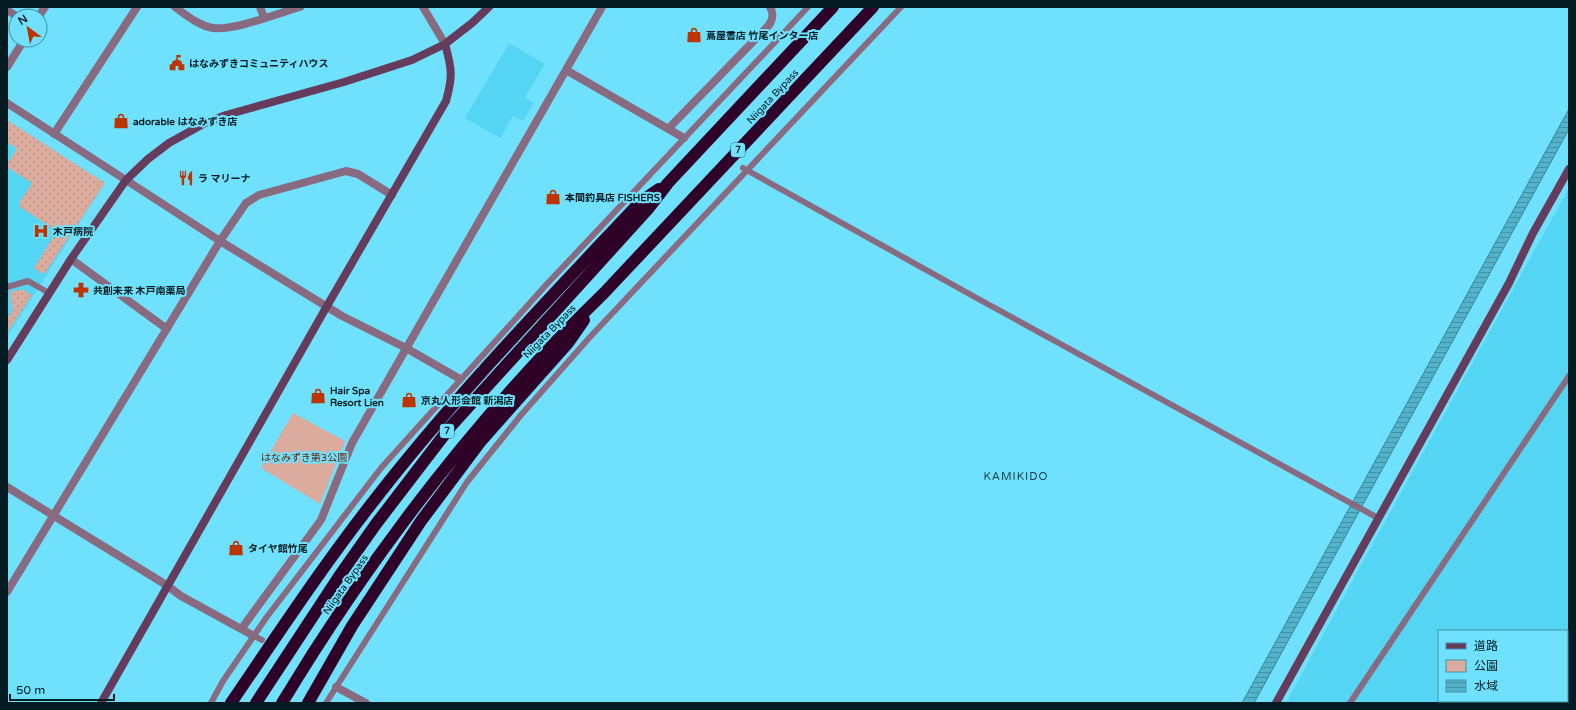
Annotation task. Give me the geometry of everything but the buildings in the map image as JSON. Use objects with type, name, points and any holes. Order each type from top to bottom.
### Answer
[{"type":"highway","name":"Niigata Bypass","points":[[256,703],[296,640],[349,562],[451,426],[648,209],[668,182],[833,7]]},
{"type":"highway","name":"Niigata Bypass","points":[[282,703],[321,640],[356,588],[468,438],[560,336],[604,293],[873,7]]},
{"type":"highway","points":[[231,703],[305,596],[375,499],[447,411],[519,331],[640,202],[668,182]]},
{"type":"highway","points":[[308,703],[352,626],[421,521],[481,441],[568,343],[604,293]]},
{"type":"street","points":[[54,134],[137,7]]},
{"type":"street","points":[[175,7],[197,22],[212,28],[229,27],[300,7]]},
{"type":"street","points":[[260,7],[264,18]]},
{"type":"street","points":[[101,703],[327,306],[446,101],[452,82],[451,66],[445,44],[423,7]]},
{"type":"street","points":[[7,360],[71,259],[126,180],[148,159],[169,143],[205,123],[257,105],[344,82],[412,60],[445,44],[472,23],[489,7]]},
{"type":"street","points":[[242,628],[321,520],[348,450],[602,7]]},
{"type":"street","points":[[668,130],[769,25],[773,19],[770,7]]},
{"type":"street","points":[[7,67],[19,48]]},
{"type":"street","points":[[566,70],[668,130],[687,139]]},
{"type":"street","points":[[7,103],[220,241],[342,316],[406,348],[460,379]]},
{"type":"street","points":[[1276,703],[1509,283],[1569,169]]},
{"type":"street","points":[[7,592],[220,241],[246,203],[259,195],[346,171],[358,174],[392,194]]},
{"type":"street","points":[[71,259],[167,329]]},
{"type":"street","points":[[7,487],[168,586],[181,596],[242,628],[254,636]]},
{"type":"street","points":[[333,685],[366,703]]},
{"type":"lane","points":[[211,703],[223,681],[254,636],[322,542],[381,468],[460,379],[687,139],[808,7]]},
{"type":"lane","points":[[326,703],[333,685],[467,482],[521,415],[590,337],[746,169],[901,7]]},
{"type":"lane","points":[[746,169],[973,296],[1378,518]]},
{"type":"lane","points":[[7,287],[28,281],[49,293]]},
{"type":"lane","points":[[1350,703],[1569,376]]},
{"type":"lane","points":[[254,636],[262,640]]},
{"type":"shaded area","points":[[509,43],[545,64],[525,97],[534,103],[523,121],[513,116],[500,138],[465,118]]},
{"type":"shaded area","name":"木戸病院","points":[[7,120],[105,183],[7,337]]},
{"type":"shaded area","points":[[1569,188],[1569,703],[1286,703],[1354,578]]},
{"type":"green space","points":[[7,120],[105,183],[45,273],[41,273],[34,268],[57,231],[20,207],[20,202],[32,183],[7,167],[7,164],[17,149],[7,142]]},
{"type":"green space","points":[[24,290],[32,295],[7,333],[7,319],[13,310],[10,295],[12,291]]},
{"type":"green space","name":"はなみずき第3公園","points":[[293,413],[345,441],[320,504],[261,468]]},
{"type":"water","points":[[1569,109],[1569,129],[1254,703],[1242,703]]},
{"type":"place","name":"蔦屋書店 竹尾インター店","points":[[694,35]]},
{"type":"place","name":"はなみずきコミュニティハウス","points":[[177,63]]},
{"type":"place","name":"adorable はなみずき店","points":[[121,121]]},
{"type":"place","name":"ラ マリーナ","points":[[186,178]]},
{"type":"place","name":"本間釣具店 FISHERS","points":[[553,197]]},
{"type":"place","name":"木戸病院","points":[[41,231]]},
{"type":"place","name":"共創未来 木戸南薬局","points":[[81,290]]},
{"type":"place","name":"Hair Spa Resort Lien","points":[[318,396]]},
{"type":"place","name":"京丸人形会館 新潟店","points":[[409,400]]},
{"type":"place","name":"タイヤ館竹尾","points":[[236,548]]},
{"type":"district","name":"KAMIKIDO","points":[[1016,476]]}]
